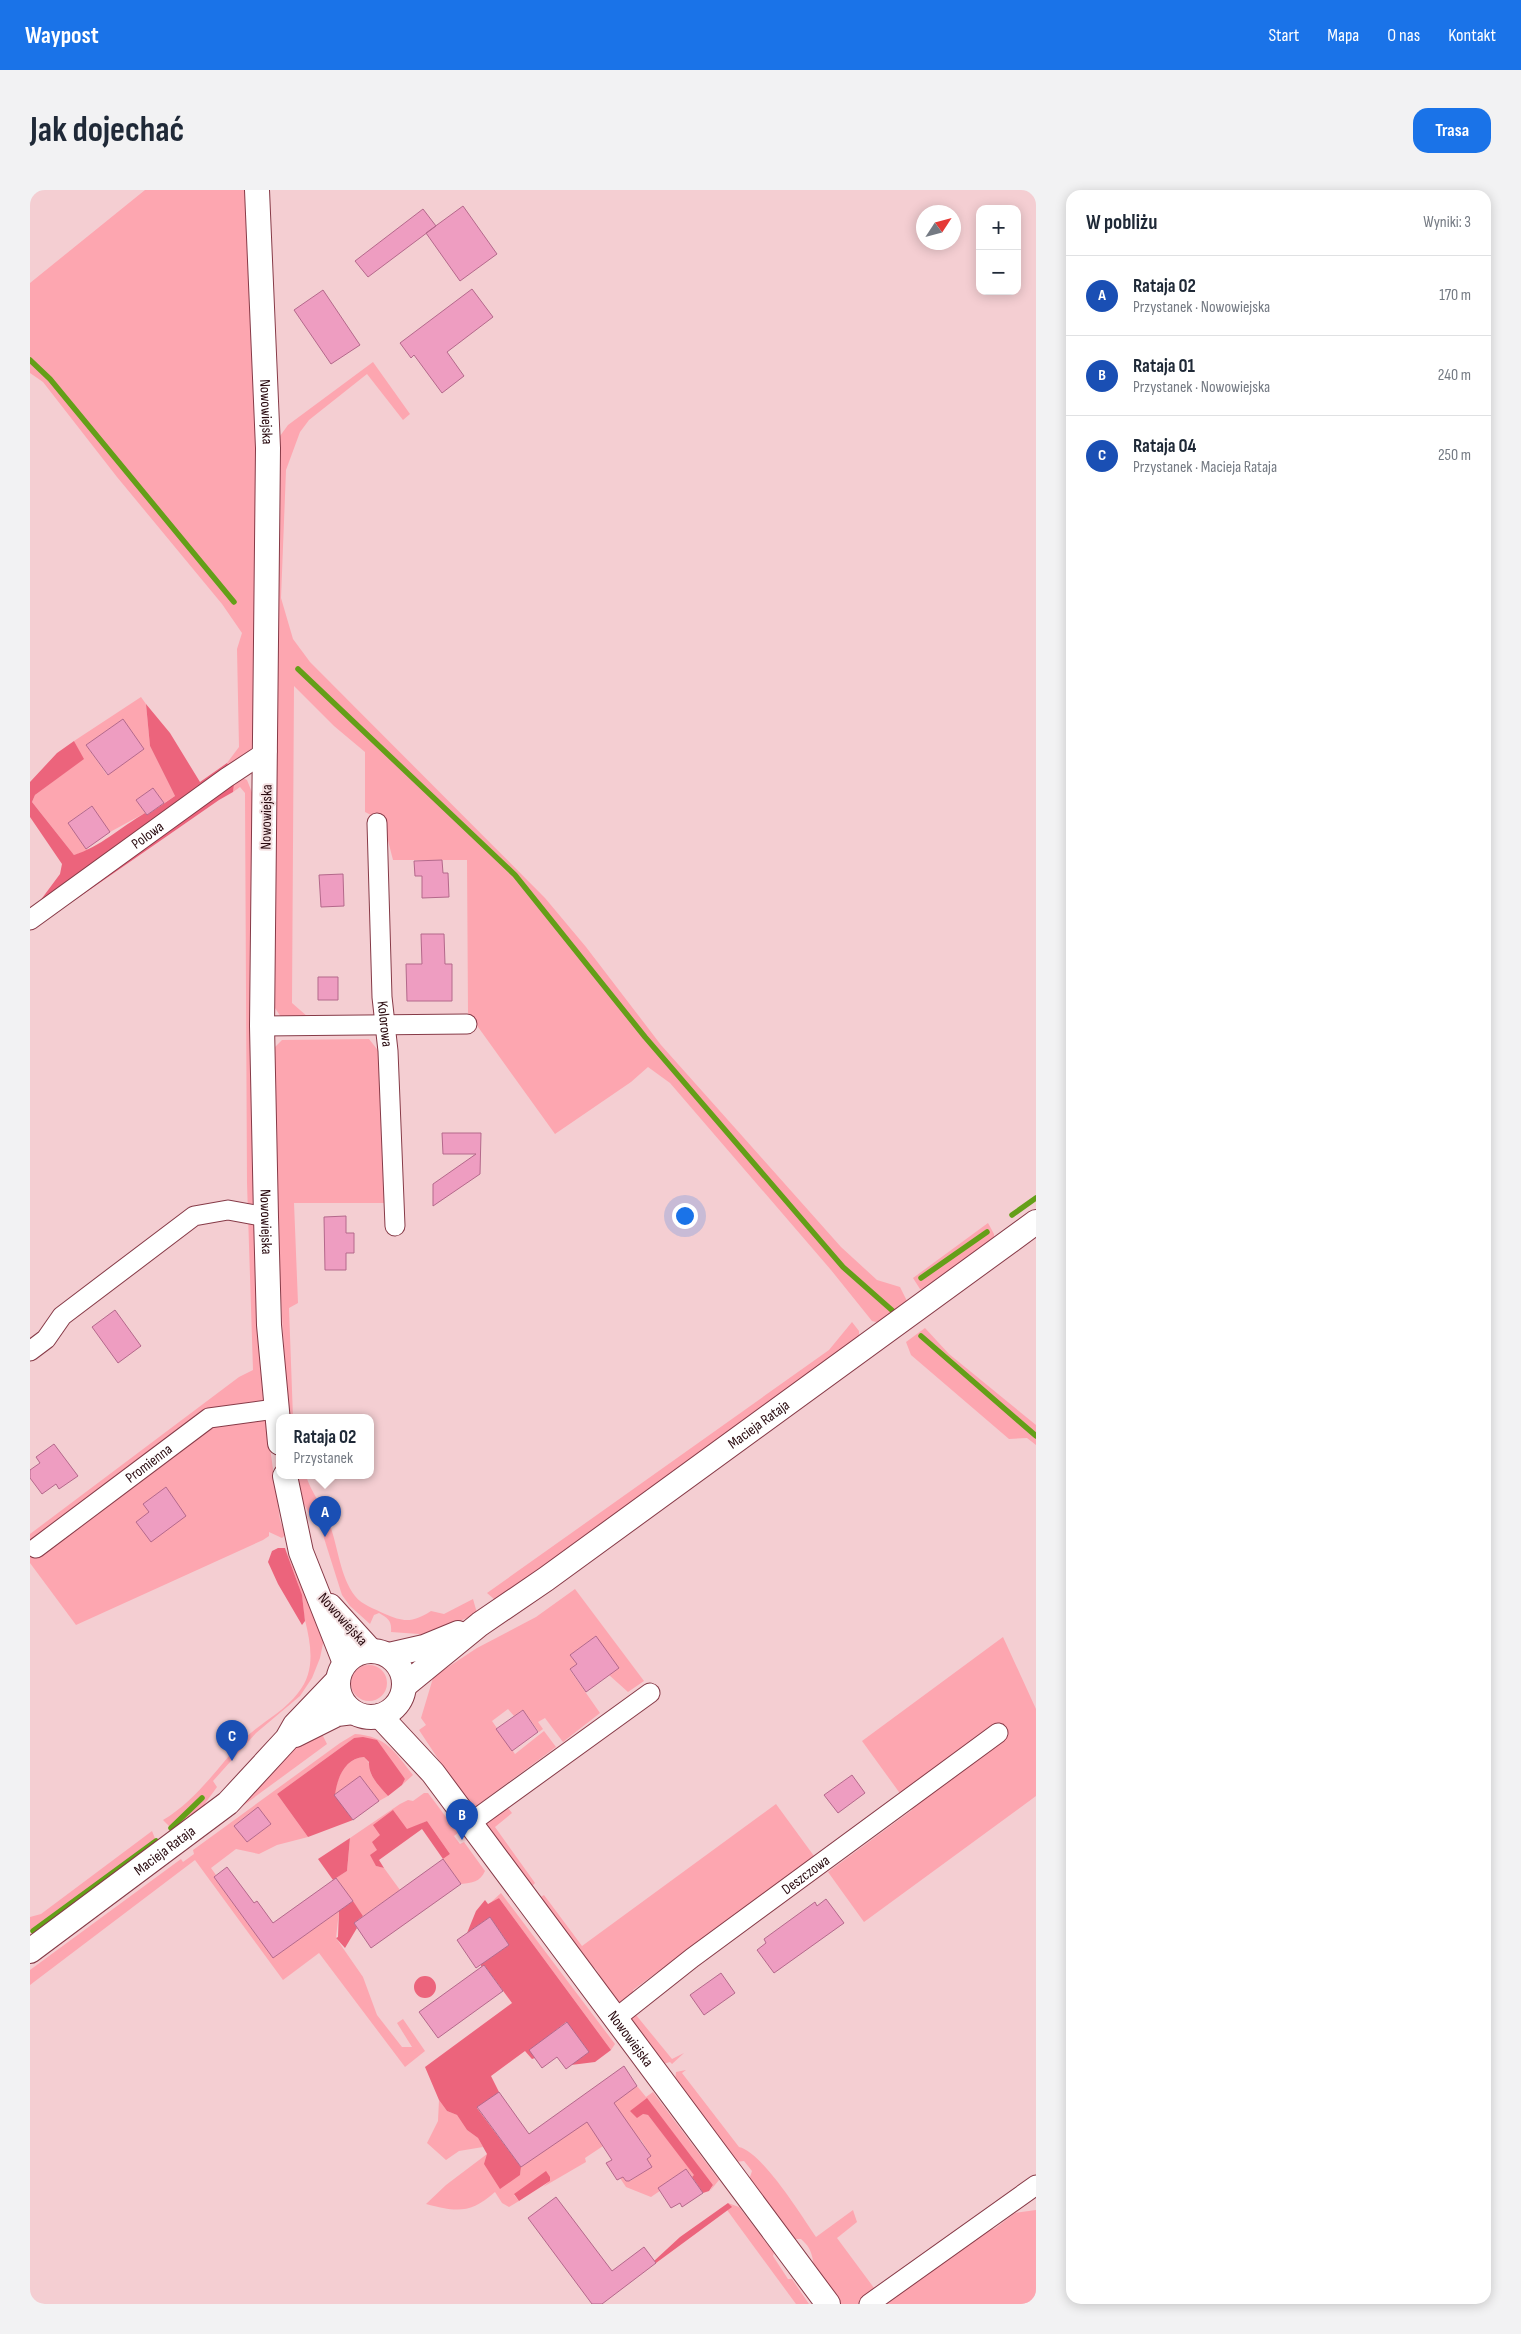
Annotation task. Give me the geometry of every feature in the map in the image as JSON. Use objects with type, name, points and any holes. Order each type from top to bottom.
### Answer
[{"type":"street","name":"Nowowiejska","points":[[257,190],[268,448],[267,751],[262,1026],[269,1325],[276,1416]]},
{"type":"street","name":"Polowa","points":[[30,920],[226,778],[267,751]]},
{"type":"street","name":"Kolorowa","points":[[377,823],[395,1226]]},
{"type":"street","points":[[262,1026],[467,1024]]},
{"type":"street","points":[[30,1351],[46,1339],[62,1316],[194,1216],[228,1210],[266,1217]]},
{"type":"street","name":"Macieja Rataja","points":[[402,1692],[480,1624],[546,1579],[1036,1222]]},
{"type":"street","name":"Promienna","points":[[36,1548],[209,1418],[275,1409]]},
{"type":"street","name":"Nowowiejska","points":[[286,1479],[296,1536],[315,1587],[341,1672]]},
{"type":"street","name":"Nowowiejska","points":[[315,1587],[380,1653]]},
{"type":"street","name":"Macieja Rataja","points":[[380,1653],[424,1647],[480,1624]]},
{"type":"street","points":[[380,1653],[397,1663],[402,1672],[402,1692],[393,1710],[380,1716],[361,1716],[343,1702],[341,1672],[356,1654],[380,1653]]},
{"type":"street","name":"Macieja Rataja","points":[[30,1951],[228,1802],[286,1739],[295,1724],[341,1672]]},
{"type":"street","name":"Nowowiejska","points":[[402,1692],[405,1716],[433,1773]]},
{"type":"street","points":[[469,1824],[650,1692]]},
{"type":"street","name":"Macieja Rataja","points":[[286,1739],[337,1714],[354,1712]]},
{"type":"street","name":"Nowowiejska","points":[[380,1716],[433,1773],[469,1824],[828,2304]]},
{"type":"street","name":"Deszczowa","points":[[615,2019],[692,1958],[998,1733]]},
{"type":"street","points":[[869,2304],[1036,2185]]},
{"type":"shaded area","points":[[145,190],[251,190],[257,326],[254,744],[247,757],[230,771],[227,763],[239,747],[237,649],[242,633],[222,604],[117,477],[43,382],[30,373],[30,283]]},
{"type":"shaded area","points":[[373,362],[410,414],[403,420],[367,374],[309,420],[300,432],[286,470],[281,598],[293,639],[310,662],[545,898],[586,947],[661,1045],[841,1247],[877,1280],[900,1287],[908,1303],[880,1323],[872,1321],[831,1270],[670,1083],[648,1067],[631,1082],[555,1134],[468,1013],[467,860],[393,860],[383,821],[365,812],[365,752],[334,726],[294,686],[292,1003],[308,1017],[281,1017],[273,1005],[277,459],[280,436],[288,425]]},
{"type":"shaded area","points":[[141,697],[146,704],[150,746],[175,796],[164,803],[153,788],[136,800],[145,813],[110,832],[91,806],[68,823],[86,849],[90,850],[74,855],[32,802],[35,795],[83,759],[74,741]],"holes":[[[123,719],[144,749],[107,775],[86,745]]]},
{"type":"shaded area","points":[[146,704],[170,733],[200,782],[227,763],[235,777],[233,792],[49,918],[37,905],[60,874],[62,864],[30,817],[30,782],[57,753],[74,741],[84,759],[35,795],[32,802],[74,855],[102,842],[145,813],[147,815],[175,796],[150,746]]},
{"type":"shaded area","points":[[239,776],[247,780],[253,795],[260,1314],[265,1411],[280,1520],[285,1535],[282,1538],[269,1532],[269,1536],[263,1540],[76,1625],[30,1563],[30,1534],[239,1377],[253,1370],[247,1183],[245,793],[240,787],[233,792],[235,777]]},
{"type":"shaded area","points":[[369,1039],[380,1053],[384,1203],[294,1203],[298,1303],[289,1308],[293,1414],[288,1414],[278,1249],[273,1049],[282,1040]]},
{"type":"shaded area","points":[[988,1223],[994,1234],[994,1239],[930,1288],[920,1289],[913,1278]]},
{"type":"shaded area","points":[[852,1322],[859,1331],[859,1340],[503,1597],[494,1599],[487,1593],[829,1350]]},
{"type":"shaded area","points":[[925,1328],[949,1354],[1036,1425],[1036,1445],[1027,1438],[1009,1439],[911,1355],[906,1342]]},
{"type":"shaded area","points":[[296,1479],[307,1479],[328,1520],[345,1579],[361,1602],[385,1614],[403,1620],[419,1618],[431,1611],[444,1614],[473,1599],[477,1613],[423,1639],[419,1634],[391,1632],[389,1620],[379,1613],[374,1615],[370,1624],[350,1606],[342,1595],[317,1516],[311,1517],[298,1493]]},
{"type":"shaded area","points":[[278,1548],[285,1548],[302,1595],[305,1621],[302,1625],[278,1584],[268,1562],[272,1551]]},
{"type":"shaded area","points":[[286,1551],[325,1634],[320,1658],[312,1678],[300,1696],[256,1733],[213,1781],[217,1787],[198,1813],[173,1830],[163,1820],[195,1795],[241,1742],[292,1700],[304,1685],[308,1676],[311,1658],[303,1600]]},
{"type":"shaded area","points":[[575,1589],[644,1681],[628,1692],[609,1675],[596,1636],[570,1655],[577,1664],[570,1670],[600,1713],[563,1742],[545,1718],[538,1722],[543,1729],[539,1732],[523,1710],[514,1716],[508,1709],[492,1721],[515,1754],[544,1731],[556,1747],[475,1807],[470,1807],[419,1730],[426,1725],[421,1718],[433,1678],[477,1648],[536,1617]]},
{"type":"shaded area","points":[[1003,1637],[1036,1709],[1036,1796],[864,1922],[828,1872],[912,1810],[862,1741]]},
{"type":"shaded area","points":[[369,1665],[376,1666],[382,1670],[386,1676],[386,1690],[382,1696],[376,1700],[369,1701],[362,1700],[356,1696],[352,1690],[351,1683],[352,1676],[356,1670],[362,1666]]},
{"type":"shaded area","points":[[320,1730],[327,1744],[214,1827],[299,1744]]},
{"type":"shaded area","points":[[355,1734],[375,1738],[395,1752],[413,1775],[402,1785],[405,1779],[354,1738],[277,1794],[308,1837],[277,1845],[259,1854],[236,1849],[211,1868],[216,1875],[214,1877],[273,1958],[339,1911],[336,1938],[363,1977],[377,2015],[402,2047],[412,2047],[397,2023],[403,2019],[425,2051],[405,2067],[319,1953],[283,1980],[195,1860],[30,1985],[30,1970],[181,1859],[183,1862],[194,1854],[193,1850]],"holes":[[[258,1808],[271,1824],[247,1842],[234,1826]]]},
{"type":"shaded area","points":[[363,1737],[377,1740],[405,1779],[402,1785],[388,1796],[375,1781],[370,1772],[369,1762],[364,1757],[357,1758],[343,1770],[335,1795],[353,1820],[308,1837],[277,1794],[354,1738]]},
{"type":"shaded area","points":[[364,1757],[369,1763],[372,1777],[388,1796],[379,1801],[360,1776],[334,1795],[337,1782],[343,1770],[352,1761]]},
{"type":"shaded area","points":[[424,1793],[428,1793],[458,1833],[454,1836],[460,1844],[464,1842],[485,1871],[481,1878],[461,1884],[443,1859],[450,1854],[427,1821],[407,1830],[380,1836],[376,1866],[384,1868],[400,1890],[363,1916],[336,1878],[347,1871],[350,1838],[400,1804],[408,1800],[413,1801]]},
{"type":"shaded area","points":[[776,1804],[814,1856],[633,1990],[636,2015],[672,2059],[684,2053],[672,2064],[670,2062],[663,2064],[598,1982],[599,1974],[595,1968],[585,1966],[539,1898],[544,1895],[582,1946]]},
{"type":"shaded area","points":[[508,1808],[512,1813],[495,1827],[535,1883],[532,1886],[528,1886],[484,1825]]},
{"type":"shaded area","points":[[393,1810],[407,1829],[427,1821],[450,1854],[443,1859],[422,1829],[379,1860],[384,1868],[376,1866],[370,1855],[377,1850],[372,1842],[380,1835],[373,1825]]},
{"type":"shaded area","points":[[152,1831],[156,1841],[153,1850],[37,1934],[30,1929],[30,1917],[41,1914]]},
{"type":"shaded area","points":[[350,1838],[347,1871],[333,1880],[318,1859]]},
{"type":"shaded area","points":[[501,1893],[615,2044],[611,2050],[499,1898],[488,1905]]},
{"type":"shaded area","points":[[499,1898],[611,2050],[595,2062],[571,2065],[589,2052],[566,2022],[546,2038],[535,2058],[532,2059],[525,2051],[491,2076],[499,2092],[477,2108],[521,2167],[520,2175],[500,2189],[484,2164],[487,2154],[478,2138],[467,2130],[457,2115],[447,2111],[439,2100],[425,2067],[512,2003],[484,1965],[481,1967],[481,1964],[509,1945],[490,1917],[467,1933],[476,1911],[485,1900],[488,1904]]},
{"type":"shaded area","points":[[353,1901],[363,1916],[354,1923],[357,1928],[345,1948],[336,1938],[338,1937],[339,1911]]},
{"type":"shaded area","points":[[425,1976],[433,1979],[436,1987],[433,1995],[425,1998],[417,1995],[414,1987],[417,1979]]},
{"type":"shaded area","points":[[686,2070],[682,2073],[739,2147],[748,2151],[770,2172],[816,2237],[853,2210],[857,2222],[837,2238],[877,2292],[861,2304],[840,2304],[820,2279],[809,2248],[801,2239],[793,2239],[749,2180],[752,2171],[744,2161],[735,2162],[675,2081],[676,2072]]},
{"type":"shaded area","points":[[637,2086],[646,2097],[653,2092],[719,2180],[710,2191],[713,2185],[647,2099],[643,2114],[648,2115],[695,2175],[692,2177],[686,2169],[665,2183],[667,2186],[651,2197],[626,2187],[620,2178],[623,2177],[626,2181],[630,2181],[645,2171],[647,2159],[651,2156],[641,2140],[600,2141],[603,2146],[585,2158],[586,2162],[543,2187],[550,2181],[514,2195],[519,2201],[509,2207],[502,2203],[495,2192],[470,2208],[455,2210],[426,2204],[446,2185],[487,2154],[520,2175],[521,2167]]},
{"type":"shaded area","points":[[647,2098],[713,2185],[709,2191],[703,2193],[692,2177],[694,2175],[648,2115],[643,2114],[637,2118],[630,2111]]},
{"type":"shaded area","points":[[439,2100],[447,2111],[457,2115],[467,2130],[478,2138],[483,2147],[459,2151],[446,2160],[427,2143],[438,2121]]},
{"type":"shaded area","points":[[546,2171],[550,2181],[519,2201],[514,2194]]},
{"type":"shaded area","points":[[728,2203],[739,2207],[774,2253],[773,2256],[788,2279],[792,2279],[809,2304],[796,2304],[727,2210],[731,2207]]},
{"type":"shaded area","points":[[728,2203],[732,2207],[656,2263],[654,2261],[680,2237]]},
{"type":"shaded area","points":[[1036,2210],[1036,2304],[884,2304],[987,2228],[994,2229],[1015,2213]]},
{"type":"building","points":[[463,206],[497,254],[460,281],[426,233]]},
{"type":"building","points":[[423,209],[436,226],[368,277],[355,261]]},
{"type":"building","points":[[472,289],[493,317],[447,352],[464,376],[442,393],[414,355],[411,358],[400,343]]},
{"type":"building","points":[[323,290],[360,345],[331,364],[294,310]]},
{"type":"building","points":[[123,719],[144,749],[108,775],[86,745]]},
{"type":"building","points":[[153,788],[164,803],[147,815],[136,800]]},
{"type":"building","points":[[92,806],[110,832],[86,849],[68,823]]},
{"type":"building","points":[[442,860],[443,873],[448,873],[449,897],[422,898],[422,876],[415,876],[414,861]]},
{"type":"building","points":[[343,874],[344,906],[321,907],[319,875]]},
{"type":"building","points":[[421,934],[444,934],[445,964],[452,964],[452,1001],[407,1001],[406,964],[422,964]]},
{"type":"building","points":[[318,977],[338,977],[338,1000],[318,1000]]},
{"type":"building","points":[[442,1133],[481,1133],[480,1174],[433,1206],[433,1184],[476,1154],[443,1154]]},
{"type":"building","points":[[346,1216],[346,1233],[354,1233],[354,1253],[346,1253],[346,1270],[325,1270],[324,1217]]},
{"type":"building","points":[[115,1310],[141,1346],[118,1363],[92,1327]]},
{"type":"building","points":[[54,1444],[78,1476],[59,1489],[56,1484],[42,1494],[30,1478],[30,1470],[40,1463],[36,1457]]},
{"type":"building","points":[[166,1487],[186,1516],[151,1542],[136,1522],[149,1512],[143,1504]]},
{"type":"building","points":[[596,1636],[619,1668],[586,1692],[570,1669],[577,1664],[570,1655]]},
{"type":"building","points":[[523,1710],[538,1732],[512,1751],[496,1729]]},
{"type":"building","points":[[852,1775],[865,1793],[838,1813],[824,1795]]},
{"type":"building","points":[[360,1776],[379,1801],[353,1820],[334,1795]]},
{"type":"building","points":[[258,1807],[271,1824],[247,1842],[234,1826]]},
{"type":"building","points":[[443,1859],[461,1884],[371,1948],[354,1923]]},
{"type":"building","points":[[227,1867],[254,1903],[257,1901],[273,1923],[336,1878],[353,1901],[273,1958],[214,1877]]},
{"type":"building","points":[[826,1899],[844,1923],[774,1973],[757,1950],[766,1943],[764,1939],[815,1902],[817,1906]]},
{"type":"building","points":[[490,1917],[509,1945],[476,1968],[457,1940]]},
{"type":"building","points":[[484,1965],[503,1991],[438,2038],[419,2012]]},
{"type":"building","points":[[721,1973],[735,1993],[704,2015],[690,1995]]},
{"type":"building","points":[[567,2022],[589,2052],[566,2069],[557,2057],[542,2068],[529,2050]]},
{"type":"building","points":[[624,2066],[637,2086],[614,2103],[651,2156],[647,2159],[652,2167],[629,2181],[626,2181],[623,2177],[617,2180],[606,2163],[612,2160],[587,2122],[521,2167],[477,2107],[499,2092],[529,2134]]},
{"type":"building","points":[[686,2169],[703,2193],[682,2207],[680,2203],[671,2208],[658,2188]]},
{"type":"building","points":[[556,2197],[612,2271],[644,2247],[656,2263],[602,2304],[592,2304],[528,2218]]},
{"type":"waterway","points":[[30,360],[50,379],[234,602]]},
{"type":"waterway","points":[[298,669],[515,875],[645,1037],[843,1267],[894,1312]]},
{"type":"waterway","points":[[1012,1215],[1036,1198]]},
{"type":"waterway","points":[[921,1278],[987,1232]]},
{"type":"waterway","points":[[921,1336],[1036,1436]]},
{"type":"waterway","points":[[171,1828],[202,1798]]},
{"type":"waterway","points":[[33,1931],[156,1841]]},
{"type":"place","name":"Rataja 02","points":[[325,1537]]},
{"type":"place","name":"Rataja 04","points":[[232,1761]]},
{"type":"place","name":"Rataja 01","points":[[462,1840]]}]
